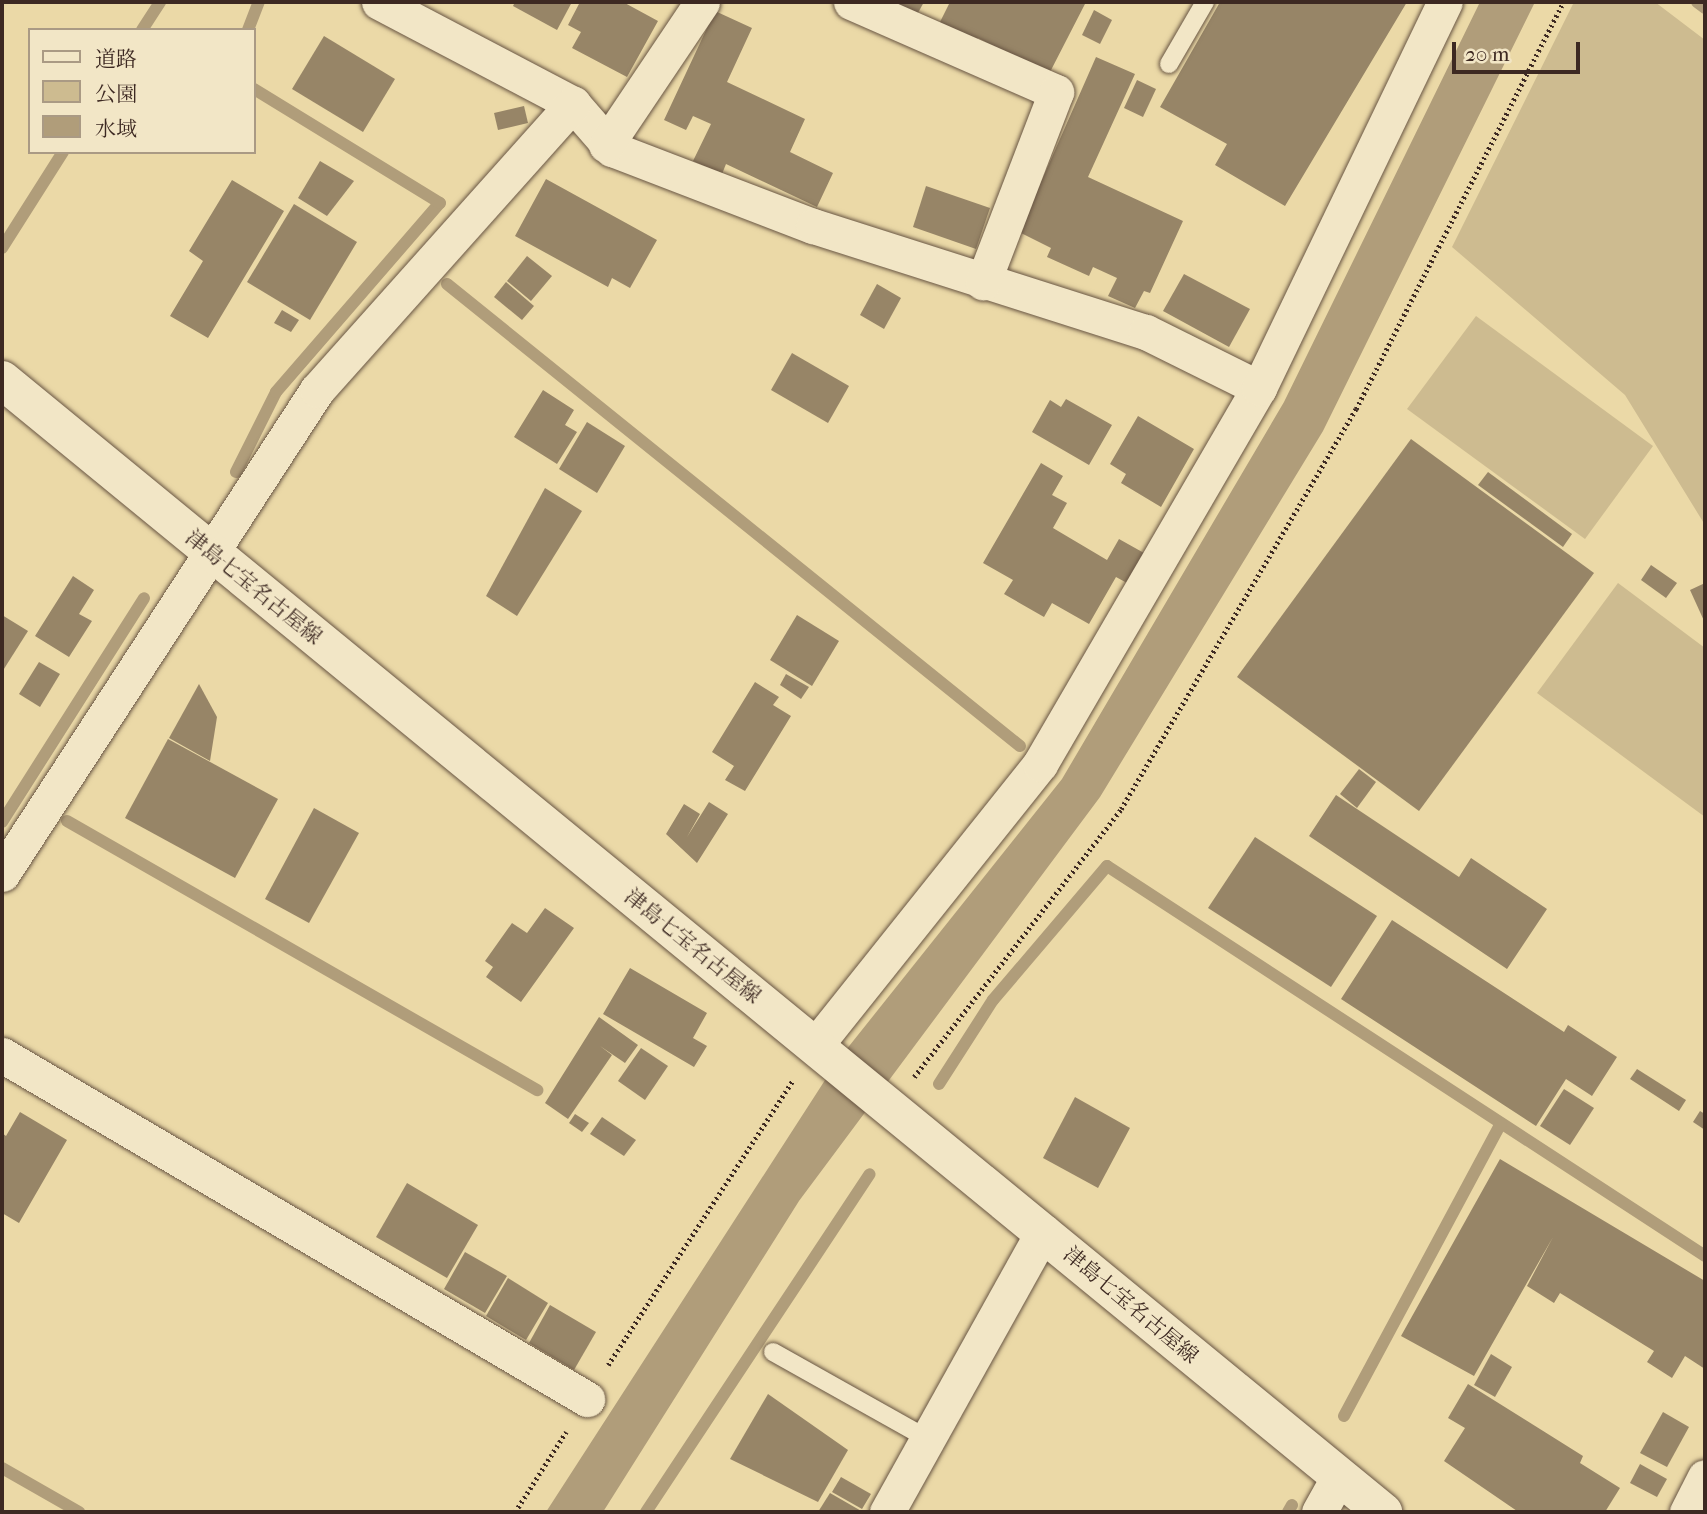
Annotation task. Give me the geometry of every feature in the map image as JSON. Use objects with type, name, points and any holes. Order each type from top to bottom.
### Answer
[{"type":"main road","name":"津島七宝名古屋線","points":[[2,380],[1382,1512]]},
{"type":"street","points":[[379,2],[416,10],[573,104],[606,145],[813,226],[1146,332],[1259,388]]},
{"type":"street","points":[[606,145],[702,2]]},
{"type":"street","points":[[851,2],[1056,92],[983,282]]},
{"type":"street","points":[[820,1050],[1040,764],[1259,388],[1445,2]]},
{"type":"street","points":[[2,874],[317,390],[573,104]]},
{"type":"street","points":[[2,1055],[587,1399]]},
{"type":"street","points":[[887,1512],[1043,1232]]},
{"type":"street","points":[[1319,1512],[1339,1476]]},
{"type":"street","points":[[1687,1512],[1705,1477]]},
{"type":"lane","points":[[1169,64],[1205,2]]},
{"type":"lane","points":[[773,1352],[928,1439]]},
{"type":"path","points":[[888,1105],[1121,809],[1356,409],[1563,2]]},
{"type":"path","points":[[515,1512],[587,1399],[820,1050]]},
{"type":"green space","points":[[1574,2],[1655,2],[1705,40],[1705,525],[1625,395],[1452,247]]},
{"type":"green space","points":[[1476,316],[1653,446],[1585,539],[1407,409]]},
{"type":"green space","points":[[1618,583],[1705,648],[1705,817],[1537,693]]},
{"type":"water","points":[[1480,2],[1535,2],[1323,431],[1100,797],[799,1201],[603,1512],[546,1512],[838,1060],[1062,779],[1284,402]]},
{"type":"building","points":[[515,2],[572,2],[557,30],[513,6]]},
{"type":"building","points":[[580,2],[623,2],[658,21],[627,77],[572,48],[581,32],[568,25]]},
{"type":"building","points":[[883,2],[924,2],[914,20]]},
{"type":"building","points":[[950,2],[1086,2],[1049,74],[978,38],[974,44],[938,26]]},
{"type":"building","points":[[1220,2],[1407,2],[1285,206],[1215,165],[1227,144],[1160,107]]},
{"type":"building","points":[[1094,10],[1112,20],[1100,44],[1082,35]]},
{"type":"building","points":[[715,11],[752,28],[727,82],[805,119],[790,152],[833,173],[817,207],[726,164],[722,174],[693,161],[711,124],[693,116],[686,130],[664,120]]},
{"type":"building","points":[[324,36],[395,79],[363,132],[292,89]]},
{"type":"building","points":[[1096,57],[1135,74],[1088,177],[1183,221],[1150,293],[1144,291],[1135,308],[1108,296],[1117,278],[1093,267],[1089,276],[1047,257],[1051,248],[1019,232]]},
{"type":"building","points":[[1137,80],[1156,89],[1143,117],[1124,108]]},
{"type":"building","points":[[524,106],[528,123],[498,130],[494,113]]},
{"type":"building","points":[[320,161],[354,181],[327,216],[298,198]]},
{"type":"building","points":[[546,179],[657,240],[630,288],[612,278],[608,287],[515,236]]},
{"type":"building","points":[[232,180],[284,211],[208,338],[170,316],[203,261],[189,251]]},
{"type":"building","points":[[926,186],[990,208],[976,249],[913,227]]},
{"type":"building","points":[[294,204],[357,242],[310,320],[247,282]]},
{"type":"building","points":[[527,256],[552,276],[531,301],[507,281]]},
{"type":"building","points":[[1184,274],[1250,309],[1229,347],[1163,311]]},
{"type":"building","points":[[506,282],[534,306],[522,320],[494,297]]},
{"type":"building","points":[[877,284],[901,298],[884,329],[860,315]]},
{"type":"building","points":[[282,310],[299,320],[291,332],[274,323]]},
{"type":"building","points":[[792,353],[849,386],[828,423],[771,390]]},
{"type":"building","points":[[543,390],[574,410],[565,425],[577,432],[557,464],[514,437]]},
{"type":"building","points":[[1066,399],[1112,425],[1089,465],[1032,432],[1050,400],[1061,407]]},
{"type":"building","points":[[1138,416],[1194,449],[1161,507],[1121,483],[1126,474],[1110,464]]},
{"type":"building","points":[[587,422],[625,446],[597,493],[559,469]]},
{"type":"building","points":[[1411,439],[1594,573],[1419,811],[1237,677]]},
{"type":"building","points":[[1041,463],[1063,476],[1052,495],[1067,503],[1053,528],[1107,560],[1119,539],[1144,553],[1127,583],[1116,577],[1089,624],[1052,603],[1044,617],[1004,594],[1013,580],[983,563]]},
{"type":"building","points":[[1488,472],[1572,534],[1563,547],[1478,485]]},
{"type":"building","points":[[545,488],[582,511],[517,616],[486,596]]},
{"type":"building","points":[[1651,565],[1677,583],[1666,598],[1641,580]]},
{"type":"building","points":[[73,576],[94,590],[79,614],[92,621],[69,657],[35,636]]},
{"type":"building","points":[[1705,583],[1705,623],[1690,590]]},
{"type":"building","points":[[2,615],[28,631],[2,672]]},
{"type":"building","points":[[797,615],[839,641],[812,686],[770,660]]},
{"type":"building","points":[[39,662],[60,674],[40,707],[19,694]]},
{"type":"building","points":[[786,674],[809,687],[801,699],[780,685]]},
{"type":"building","points":[[755,682],[779,697],[773,705],[791,716],[745,791],[725,780],[734,766],[712,752]]},
{"type":"building","points":[[199,684],[217,717],[210,761],[169,738]]},
{"type":"building","points":[[168,739],[278,799],[235,878],[125,818]]},
{"type":"building","points":[[1359,769],[1376,782],[1357,808],[1340,794]]},
{"type":"building","points":[[1336,795],[1459,877],[1471,858],[1547,909],[1507,969],[1309,836]]},
{"type":"building","points":[[709,802],[728,814],[697,863],[666,834],[684,804],[700,814],[687,837]]},
{"type":"building","points":[[314,808],[359,833],[309,923],[265,899]]},
{"type":"building","points":[[1255,837],[1377,916],[1331,987],[1208,908]]},
{"type":"building","points":[[545,908],[574,928],[521,1002],[486,977],[493,967],[485,961],[512,923],[527,933]]},
{"type":"building","points":[[1392,920],[1564,1032],[1568,1025],[1617,1057],[1592,1096],[1566,1079],[1536,1126],[1341,999]]},
{"type":"building","points":[[630,968],[707,1013],[693,1038],[707,1046],[694,1067],[603,1014]]},
{"type":"building","points":[[599,1017],[638,1045],[625,1063],[600,1046],[612,1055],[568,1119],[545,1103]]},
{"type":"building","points":[[641,1048],[668,1066],[645,1100],[618,1081]]},
{"type":"building","points":[[1637,1069],[1686,1100],[1679,1111],[1630,1079]]},
{"type":"building","points":[[1564,1089],[1594,1108],[1570,1145],[1540,1126]]},
{"type":"building","points":[[1075,1097],[1130,1128],[1098,1188],[1043,1158]]},
{"type":"building","points":[[1700,1111],[1705,1114],[1705,1130],[1693,1122]]},
{"type":"building","points":[[20,1112],[67,1140],[19,1223],[2,1213],[2,1133],[6,1136]]},
{"type":"building","points":[[575,1114],[589,1123],[582,1132],[569,1123]]},
{"type":"building","points":[[602,1117],[636,1140],[624,1156],[590,1134]]},
{"type":"building","points":[[1500,1159],[1705,1281],[1705,1369],[1685,1356],[1672,1378],[1647,1362],[1654,1351],[1560,1293],[1554,1303],[1527,1286],[1553,1237],[1474,1376],[1401,1336]]},
{"type":"building","points":[[407,1183],[478,1225],[447,1278],[376,1237]]},
{"type":"building","points":[[465,1252],[507,1276],[485,1313],[444,1289]]},
{"type":"building","points":[[508,1278],[548,1303],[526,1340],[486,1316]]},
{"type":"building","points":[[550,1305],[596,1332],[574,1370],[529,1343]]},
{"type":"building","points":[[1491,1354],[1512,1367],[1495,1397],[1474,1385]]},
{"type":"building","points":[[1468,1384],[1583,1456],[1580,1463],[1620,1488],[1605,1512],[1517,1511],[1444,1461],[1465,1428],[1448,1418]]},
{"type":"building","points":[[768,1394],[848,1450],[818,1502],[730,1459]]},
{"type":"building","points":[[1663,1412],[1689,1427],[1667,1467],[1640,1453]]},
{"type":"building","points":[[1640,1464],[1667,1479],[1657,1497],[1630,1483]]},
{"type":"building","points":[[841,1477],[871,1494],[862,1509],[832,1492]]},
{"type":"building","points":[[830,1493],[863,1512],[818,1512]]},
{"type":"waterway","points":[[143,28],[160,2]]},
{"type":"waterway","points":[[249,28],[259,2]]},
{"type":"waterway","points":[[1697,2],[1705,8]]},
{"type":"waterway","points":[[236,472],[276,392],[440,203],[256,90]]},
{"type":"waterway","points":[[2,248],[62,154]]},
{"type":"waterway","points":[[447,284],[1020,746]]},
{"type":"waterway","points":[[2,822],[144,598]]},
{"type":"waterway","points":[[67,821],[537,1090]]},
{"type":"waterway","points":[[939,1084],[993,1000],[1107,866],[1705,1256]]},
{"type":"waterway","points":[[1344,1416],[1501,1123]]},
{"type":"waterway","points":[[646,1512],[870,1174]]},
{"type":"waterway","points":[[2,1468],[79,1512]]},
{"type":"waterway","points":[[1288,1512],[1292,1505]]}]
